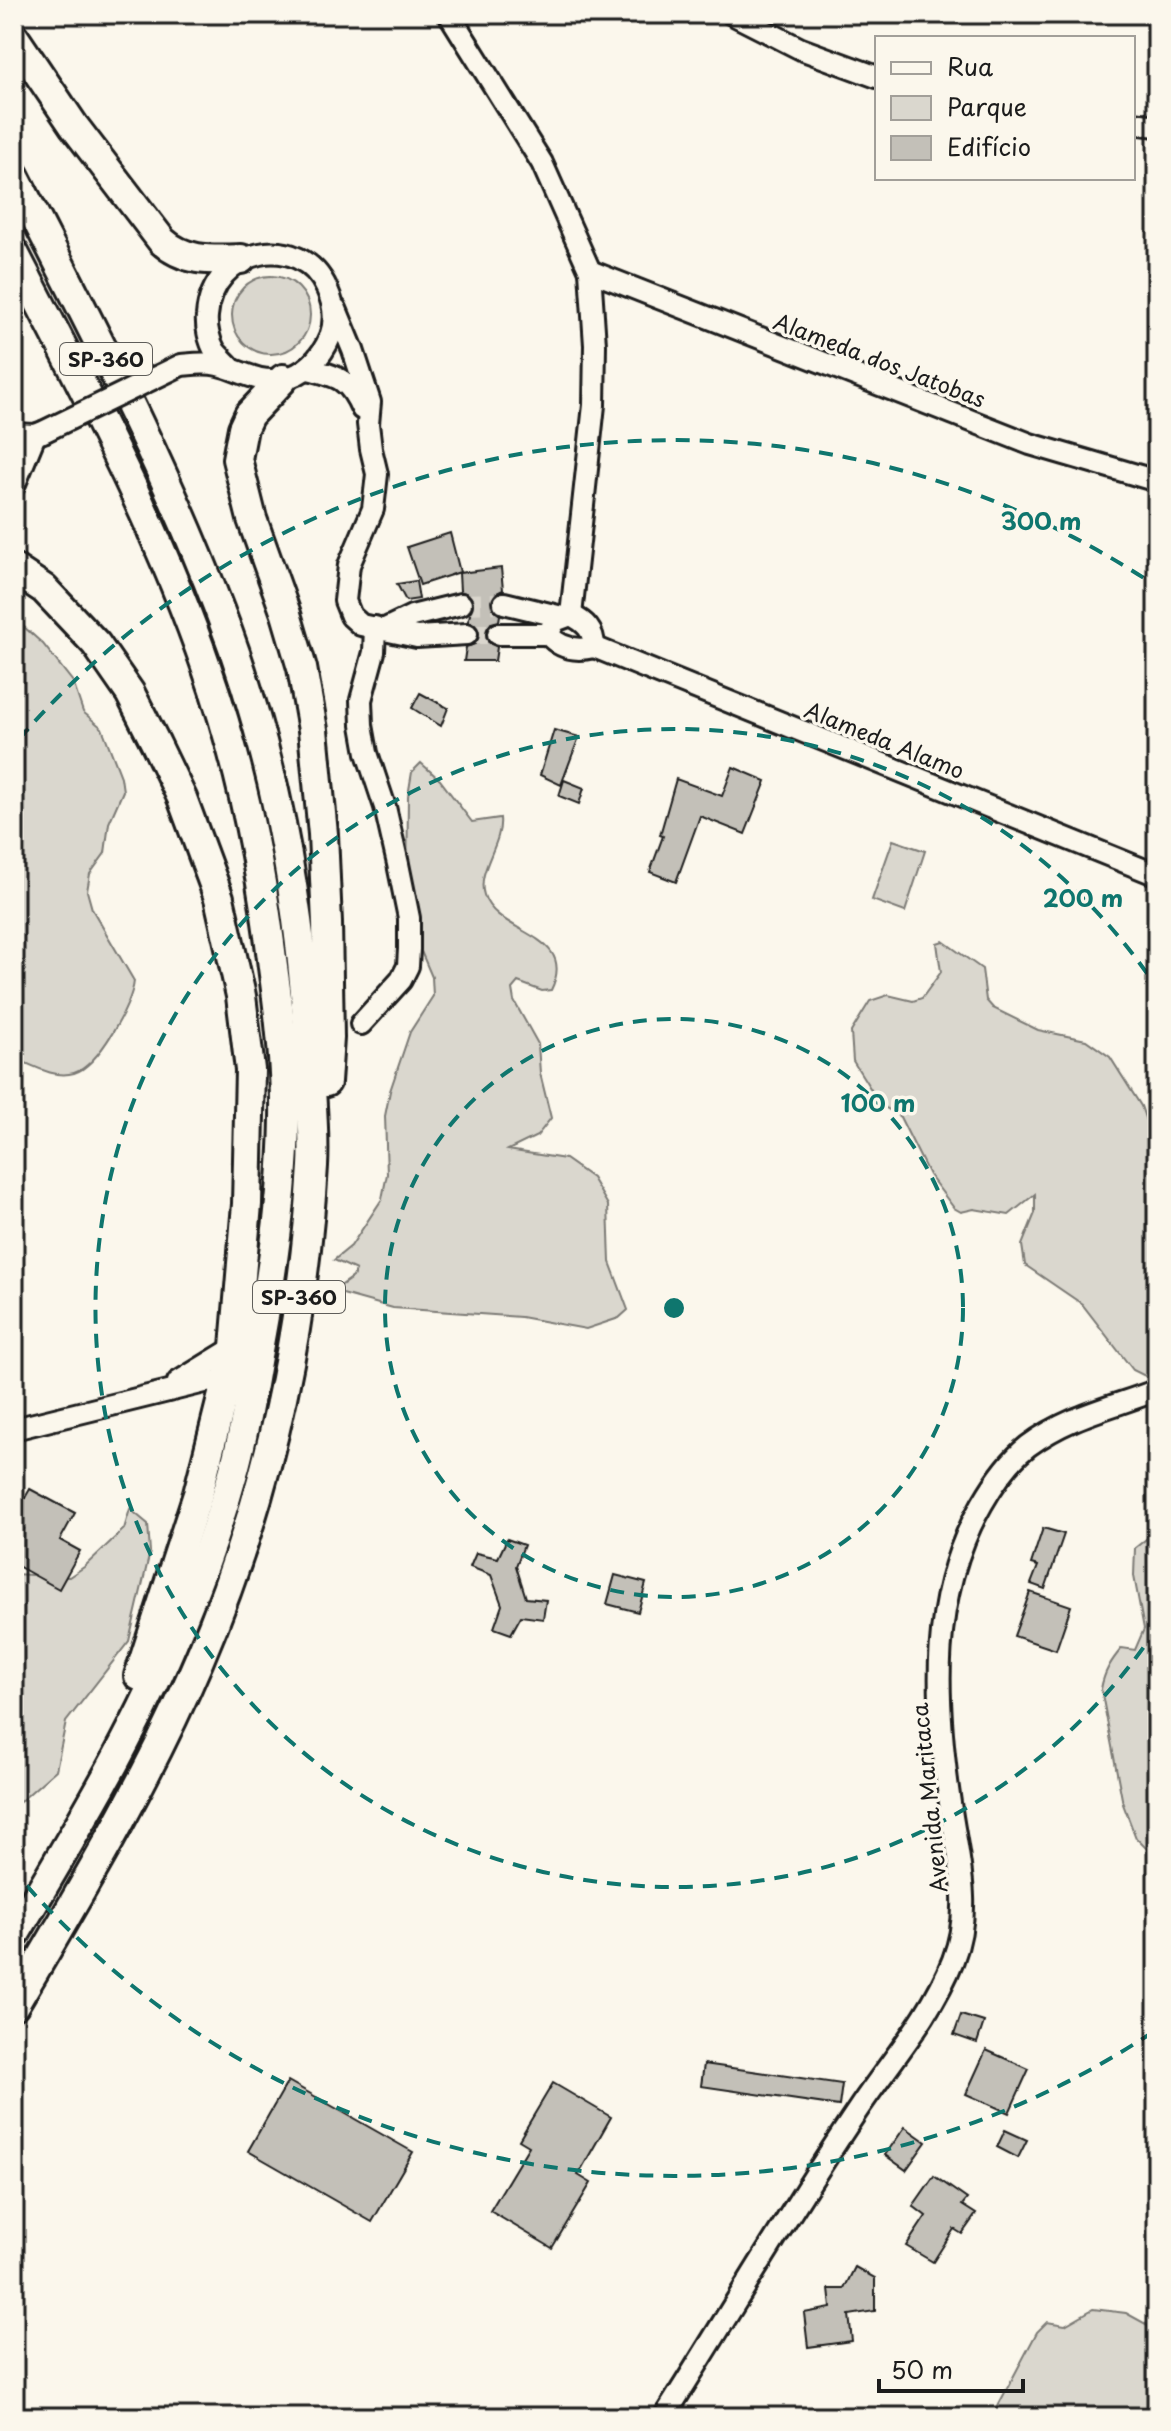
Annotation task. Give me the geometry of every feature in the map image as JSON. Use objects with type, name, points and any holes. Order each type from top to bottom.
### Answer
[{"type":"highway","points":[[14,37],[74,126],[162,241],[173,251],[190,258],[241,259]]},
{"type":"highway","name":"SP-360","points":[[14,175],[169,490],[220,610],[248,693],[283,829],[296,901],[306,994],[314,1162],[299,1299],[275,1435],[229,1583],[199,1660],[160,1744],[80,1893],[14,2005]]},
{"type":"highway","name":"SP-360","points":[[14,253],[132,485],[207,669],[233,754],[258,856],[282,1038],[285,1116],[282,1196],[271,1281],[236,1463],[213,1540],[179,1629],[144,1706],[105,1782],[14,1936]]},
{"type":"highway","points":[[295,374],[249,415],[237,459],[252,519],[302,668],[313,730],[323,834],[329,996],[327,1072],[314,1162]]},
{"type":"highway","points":[[14,569],[44,589],[96,644],[130,693],[182,798],[219,898],[241,996],[250,1070],[247,1204],[235,1347],[227,1387],[180,1554],[150,1646],[110,1749],[105,1782]]},
{"type":"street","points":[[449,14],[542,163],[590,271],[595,345],[594,405],[566,616],[551,626],[548,634]]},
{"type":"street","points":[[732,14],[801,49],[875,76]]},
{"type":"street","points":[[1135,123],[1157,126]]},
{"type":"street","points":[[232,369],[214,349],[206,324],[208,298],[220,275],[241,259],[263,253],[286,254],[308,264],[324,280],[353,350],[370,402],[368,424]]},
{"type":"street","name":"Alameda dos Jatobas","points":[[590,271],[1030,444],[1157,481]]},
{"type":"street","points":[[295,374],[325,351],[334,327],[333,302]]},
{"type":"street","points":[[180,366],[206,324]]},
{"type":"street","points":[[14,434],[39,433],[180,366],[209,363],[257,379],[295,374],[339,378],[355,393],[368,424],[377,474],[373,509],[349,565],[345,601],[351,616],[361,625],[417,637],[467,634]]},
{"type":"street","points":[[14,486],[39,433]]},
{"type":"street","points":[[504,603],[584,622],[591,631],[594,647]]},
{"type":"street","points":[[380,628],[412,616],[461,604]]},
{"type":"street","points":[[361,1024],[401,980],[408,966],[409,949],[409,918],[398,864],[362,725],[361,700],[380,628]]},
{"type":"street","name":"Alameda Alamo","points":[[498,634],[548,634],[553,640],[574,649],[594,647],[1157,875]]},
{"type":"street","points":[[165,1390],[235,1347]]},
{"type":"street","points":[[14,1429],[165,1390],[213,1381],[227,1387]]},
{"type":"street","name":"Avenida Maritaca","points":[[664,2417],[861,2105],[930,2006],[954,1959],[964,1917],[963,1877],[944,1761],[939,1668],[949,1582],[966,1532],[996,1480],[1026,1448],[1075,1419],[1157,1390]]},
{"type":"green space","points":[[271,276],[286,279],[299,287],[307,300],[310,315],[307,330],[299,343],[286,351],[271,354],[256,351],[243,343],[235,330],[232,315],[235,300],[243,287],[256,279]]},
{"type":"green space","points":[[14,618],[43,644],[73,682],[83,712],[102,728],[121,777],[123,791],[109,823],[105,853],[90,874],[87,891],[92,909],[134,981],[132,992],[103,1047],[83,1068],[66,1074],[43,1070],[14,1058]]},
{"type":"green space","points":[[421,763],[440,780],[472,822],[500,818],[498,838],[484,876],[484,895],[491,908],[503,919],[545,945],[554,957],[557,971],[551,990],[542,991],[518,982],[512,989],[514,1001],[538,1044],[540,1073],[551,1118],[537,1136],[508,1150],[565,1159],[592,1178],[608,1205],[610,1262],[628,1310],[619,1318],[586,1329],[521,1317],[393,1308],[339,1293],[339,1287],[353,1277],[356,1270],[334,1260],[351,1246],[382,1199],[387,1174],[385,1116],[390,1091],[410,1032],[433,996],[432,977],[414,935],[407,896],[408,796],[412,772]]},
{"type":"green space","points":[[893,840],[925,851],[905,912],[872,900]]},
{"type":"green space","points":[[943,941],[982,969],[986,1000],[993,1008],[1038,1030],[1086,1040],[1110,1057],[1141,1106],[1157,1154],[1157,1382],[1133,1370],[1082,1304],[1025,1265],[1022,1245],[1035,1213],[1035,1194],[1009,1215],[974,1209],[961,1212],[954,1208],[929,1175],[900,1117],[880,1104],[853,1061],[851,1032],[870,1001],[888,995],[913,1001],[922,998],[941,972],[937,943]]},
{"type":"green space","points":[[130,1509],[148,1524],[150,1552],[129,1641],[66,1722],[56,1770],[14,1807],[14,1621],[18,1615],[14,1611],[14,1574],[69,1577],[124,1529]]},
{"type":"green space","points":[[1157,1534],[1157,1859],[1136,1838],[1123,1804],[1101,1689],[1114,1658],[1122,1648],[1135,1650],[1144,1629],[1134,1576],[1135,1548]]},
{"type":"green space","points":[[1093,2309],[1126,2313],[1146,2324],[1157,2339],[1157,2417],[992,2417],[1037,2332],[1047,2322],[1065,2325]]},
{"type":"building","points":[[450,533],[460,572],[420,585],[407,547]]},
{"type":"building","points":[[501,568],[503,590],[495,594],[491,601],[492,607],[500,615],[499,621],[491,623],[485,633],[487,641],[497,647],[495,661],[464,661],[466,647],[475,644],[480,634],[477,626],[468,621],[474,602],[470,595],[460,591],[459,573]]},
{"type":"building","points":[[416,581],[419,599],[406,601],[397,584]]},
{"type":"building","points":[[420,693],[448,708],[441,726],[412,708]]},
{"type":"building","points":[[554,730],[579,737],[561,785],[540,775]]},
{"type":"building","points":[[733,767],[766,781],[745,834],[700,816],[676,882],[650,872],[663,836],[660,835],[676,779],[722,796]]},
{"type":"building","points":[[564,780],[584,788],[579,804],[559,796]]},
{"type":"building","points":[[30,1489],[75,1513],[60,1540],[80,1551],[59,1589],[14,1564],[14,1548],[24,1529],[14,1524],[14,1517]]},
{"type":"building","points":[[1043,1528],[1064,1534],[1045,1589],[1031,1584],[1038,1566],[1031,1564]]},
{"type":"building","points":[[507,1539],[524,1545],[516,1566],[526,1598],[546,1600],[543,1619],[521,1616],[511,1634],[494,1628],[502,1605],[491,1575],[470,1567],[476,1553],[498,1558]]},
{"type":"building","points":[[615,1575],[646,1583],[638,1612],[607,1604]]},
{"type":"building","points":[[1030,1592],[1071,1606],[1056,1650],[1014,1636]]},
{"type":"building","points":[[961,2015],[984,2022],[977,2043],[954,2035]]},
{"type":"building","points":[[986,2050],[1029,2069],[1009,2113],[966,2094]]},
{"type":"building","points":[[704,2064],[842,2084],[839,2106],[701,2086]]},
{"type":"building","points":[[288,2081],[413,2152],[372,2222],[248,2151]]},
{"type":"building","points":[[553,2083],[611,2117],[578,2175],[591,2183],[552,2248],[490,2211],[529,2146],[519,2140]]},
{"type":"building","points":[[905,2127],[926,2142],[906,2170],[885,2155]]},
{"type":"building","points":[[1005,2130],[1027,2140],[1018,2158],[997,2147]]},
{"type":"building","points":[[934,2176],[967,2199],[962,2205],[976,2214],[962,2234],[954,2229],[933,2262],[906,2246],[926,2216],[913,2206]]},
{"type":"building","points":[[855,2267],[875,2278],[875,2311],[849,2315],[852,2341],[808,2347],[804,2313],[831,2308],[829,2289],[844,2289]]},
{"type":"tunnel","points":[[461,604],[504,603]]},
{"type":"tunnel","points":[[467,634],[498,634]]}]
